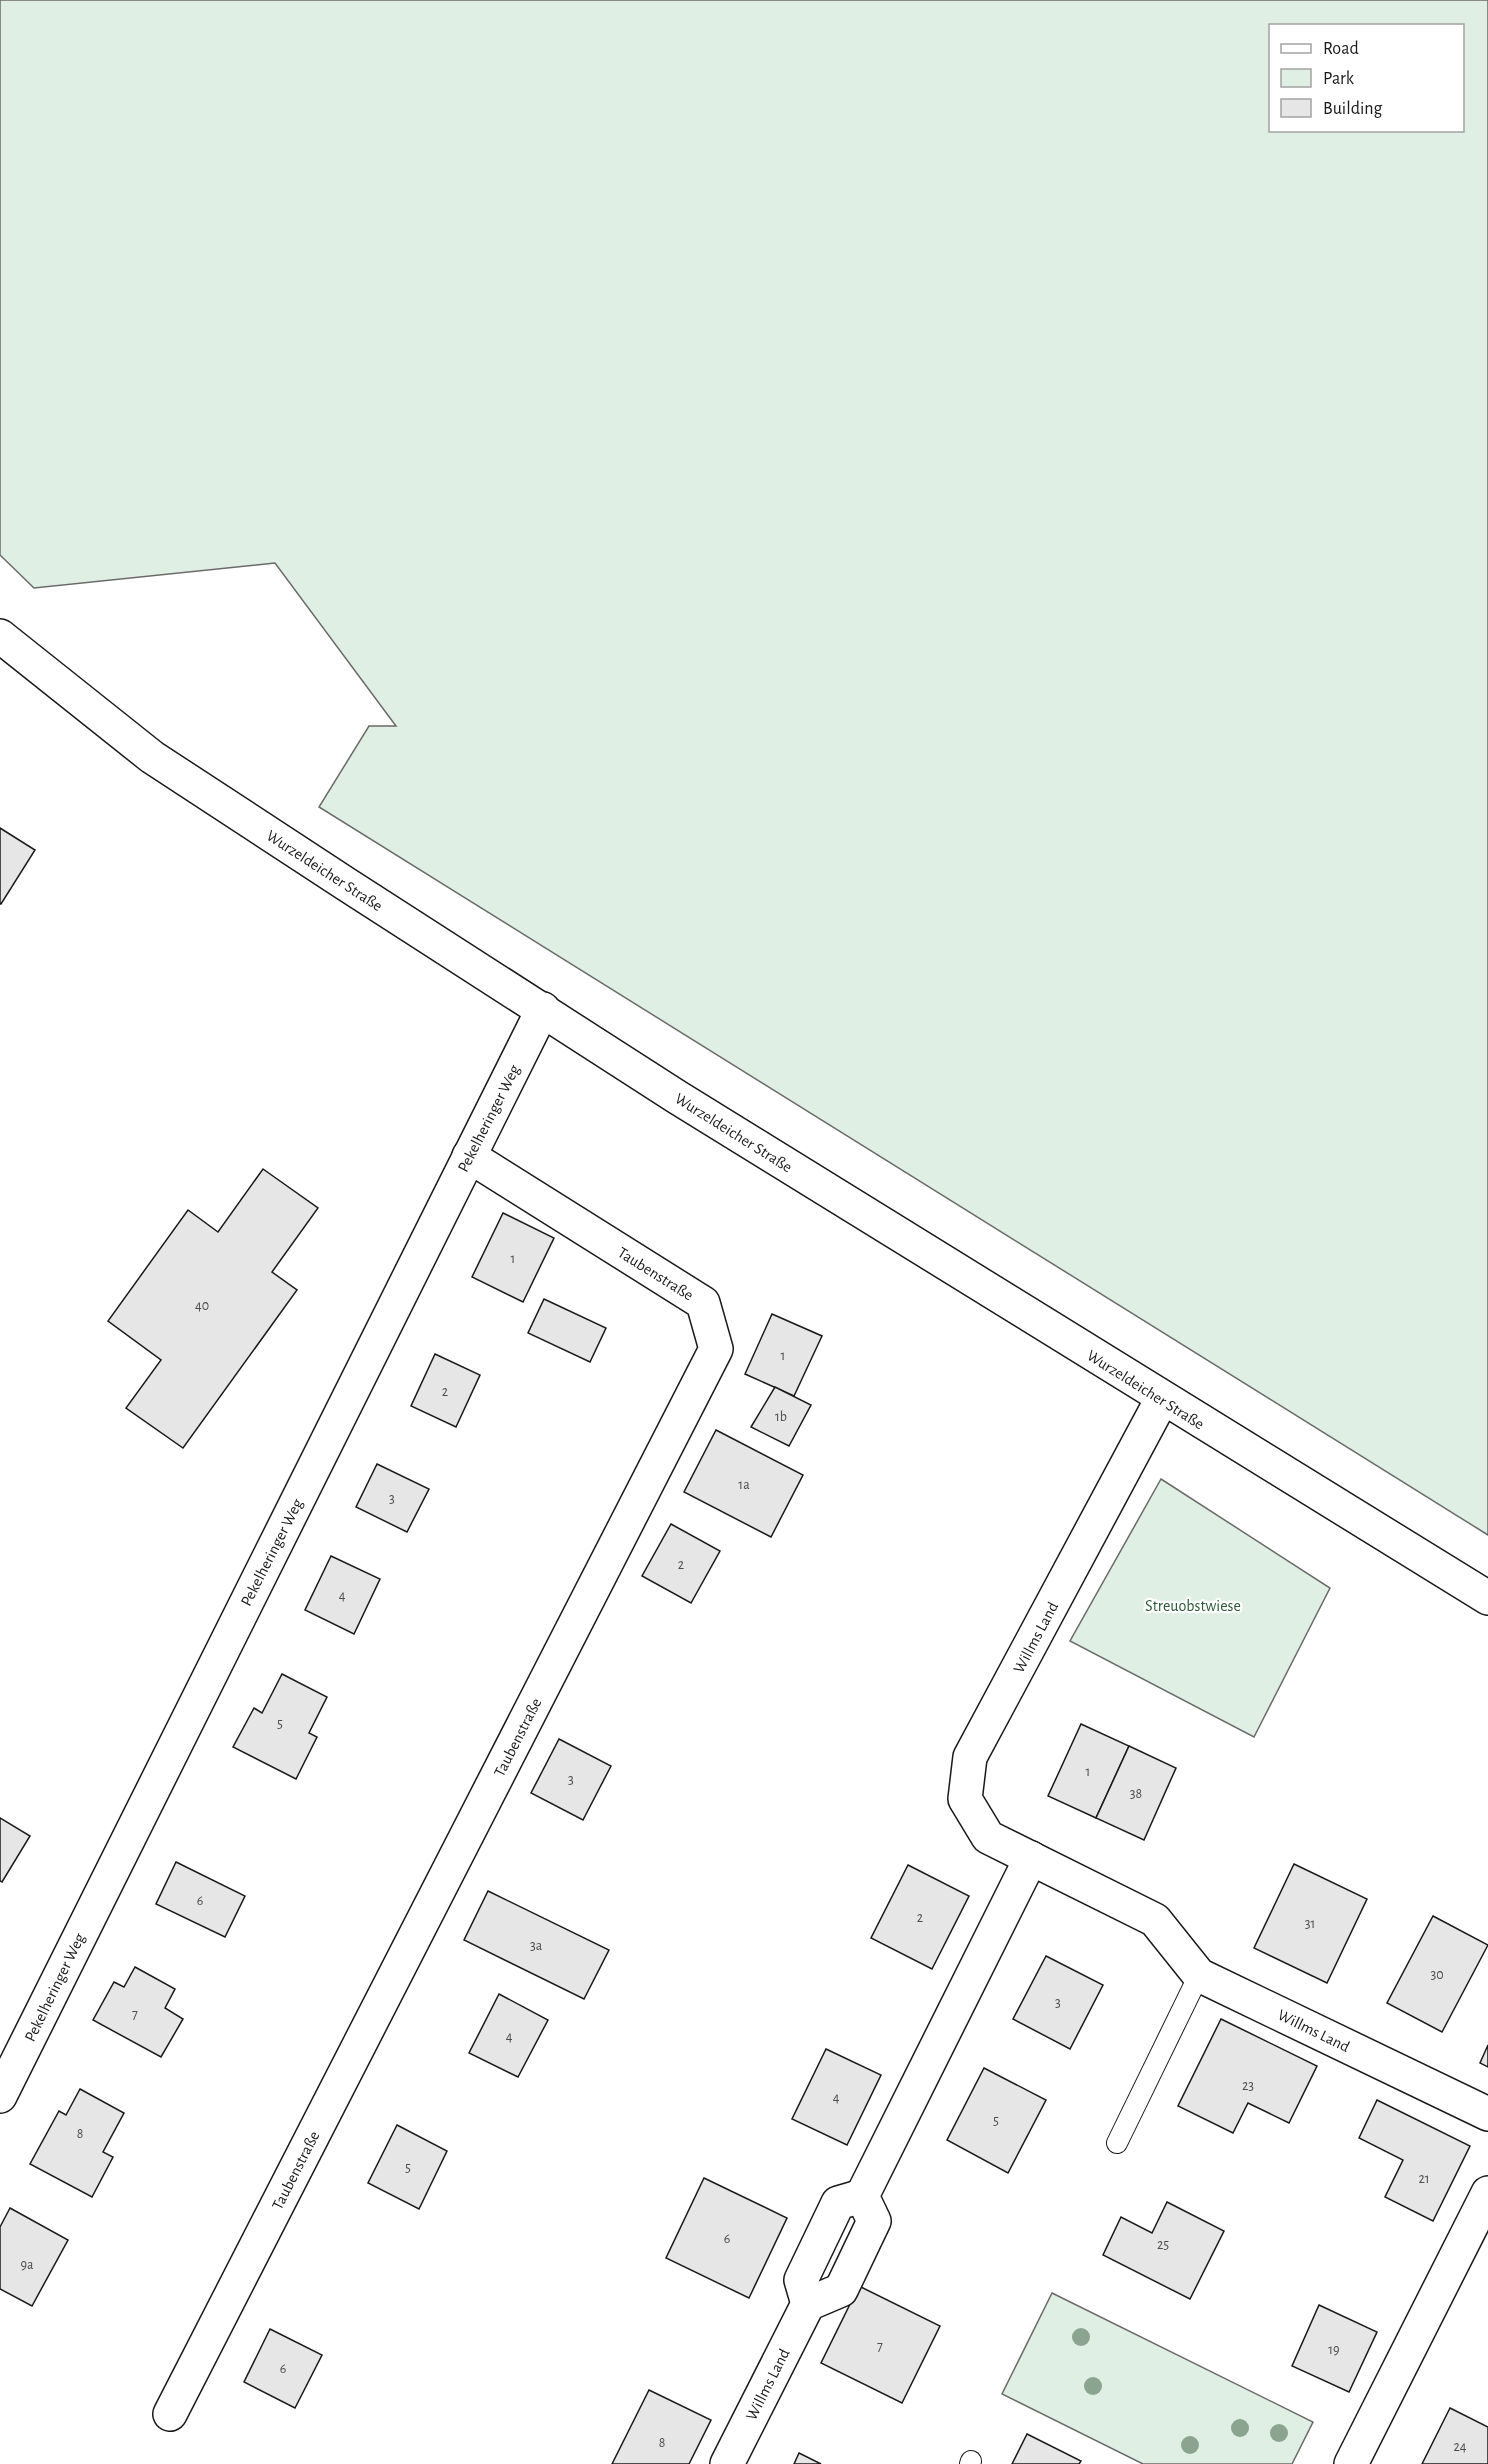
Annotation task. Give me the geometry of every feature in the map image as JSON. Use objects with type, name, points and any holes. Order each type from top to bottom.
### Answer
[{"type":"street","name":"Wurzeldeicher Straße","points":[[0,636],[152,758],[677,1097],[1162,1399],[1488,1598]]},
{"type":"street","name":"Pekelheringer Weg","points":[[0,2096],[543,1009]]},
{"type":"street","name":"Taubenstraße","points":[[170,2414],[716,1349],[703,1303],[469,1156]]},
{"type":"street","name":"Willms Land","points":[[1162,1399],[970,1757],[965,1799],[988,1837],[1155,1920],[1198,1975],[1488,2115]]},
{"type":"street","name":"Willms Land","points":[[727,2464],[808,2304],[841,2290],[874,2221],[862,2196],[1031,1858]]},
{"type":"street","points":[[1351,2464],[1488,2193]]},
{"type":"lane","points":[[1117,2143],[1198,1975]]},
{"type":"green space","points":[[0,0],[1488,0],[1488,1535],[319,807],[369,726],[396,726],[275,563],[34,588],[0,555]]},
{"type":"green space","name":"Streuobstwiese","points":[[1161,1479],[1330,1588],[1254,1737],[1070,1641]]},
{"type":"green space","points":[[1052,2293],[1313,2422],[1292,2464],[1143,2464],[1002,2394]]},
{"type":"building","points":[[0,828],[35,850],[1,904],[0,904]]},
{"type":"building","points":[[263,1169],[318,1208],[272,1272],[297,1290],[183,1448],[126,1408],[161,1360],[108,1321],[188,1210],[218,1232]]},
{"type":"building","points":[[503,1213],[554,1238],[523,1302],[472,1277]]},
{"type":"building","points":[[544,1299],[606,1328],[590,1362],[528,1333]]},
{"type":"building","points":[[772,1314],[822,1336],[794,1396],[745,1374]]},
{"type":"building","points":[[435,1354],[480,1375],[456,1427],[411,1406]]},
{"type":"building","points":[[775,1387],[811,1405],[789,1446],[751,1427]]},
{"type":"building","points":[[716,1430],[803,1475],[771,1537],[684,1492]]},
{"type":"building","points":[[377,1464],[429,1489],[407,1532],[356,1507]]},
{"type":"building","points":[[671,1524],[720,1551],[691,1603],[642,1576]]},
{"type":"building","points":[[331,1556],[380,1579],[354,1634],[305,1610]]},
{"type":"building","points":[[282,1674],[327,1697],[309,1733],[317,1737],[296,1779],[233,1747],[254,1708],[262,1713]]},
{"type":"building","points":[[1081,1724],[1129,1746],[1096,1818],[1048,1796]]},
{"type":"building","points":[[559,1739],[611,1766],[583,1820],[531,1793]]},
{"type":"building","points":[[1129,1746],[1176,1768],[1144,1840],[1096,1818]]},
{"type":"building","points":[[0,1818],[30,1836],[2,1882],[0,1881]]},
{"type":"building","points":[[176,1862],[245,1896],[225,1937],[156,1904]]},
{"type":"building","points":[[1294,1864],[1367,1899],[1327,1983],[1254,1948]]},
{"type":"building","points":[[908,1865],[969,1896],[932,1969],[871,1938]]},
{"type":"building","points":[[488,1891],[609,1950],[584,1999],[464,1940]]},
{"type":"building","points":[[1433,1916],[1488,1945],[1442,2032],[1387,2003]]},
{"type":"building","points":[[1046,1956],[1103,1985],[1070,2049],[1013,2019]]},
{"type":"building","points":[[135,1967],[175,1989],[165,2008],[183,2019],[161,2057],[93,2020],[114,1982],[124,1987]]},
{"type":"building","points":[[499,1994],[548,2020],[518,2077],[469,2053]]},
{"type":"building","points":[[1221,2019],[1317,2066],[1289,2123],[1248,2103],[1233,2133],[1178,2106]]},
{"type":"building","points":[[1488,2045],[1488,2067],[1480,2063]]},
{"type":"building","points":[[826,2049],[881,2075],[847,2145],[792,2119]]},
{"type":"building","points":[[984,2068],[1046,2100],[1008,2173],[947,2140]]},
{"type":"building","points":[[80,2089],[124,2113],[103,2152],[113,2157],[92,2197],[30,2164],[59,2111],[66,2115]]},
{"type":"building","points":[[1377,2100],[1470,2146],[1433,2221],[1385,2197],[1403,2160],[1359,2138]]},
{"type":"building","points":[[397,2125],[447,2151],[419,2209],[368,2183]]},
{"type":"building","points":[[704,2178],[787,2218],[749,2298],[666,2258]]},
{"type":"building","points":[[1167,2202],[1224,2231],[1190,2299],[1103,2255],[1121,2217],[1152,2233]]},
{"type":"building","points":[[10,2208],[68,2240],[32,2306],[0,2289],[0,2227]]},
{"type":"building","points":[[859,2286],[940,2326],[902,2403],[821,2363]]},
{"type":"building","points":[[1319,2305],[1377,2332],[1349,2392],[1292,2366]]},
{"type":"building","points":[[270,2329],[322,2355],[295,2408],[244,2382]]},
{"type":"building","points":[[649,2390],[711,2420],[689,2464],[612,2464]]},
{"type":"building","points":[[1450,2408],[1488,2427],[1488,2464],[1422,2464]]},
{"type":"building","points":[[1027,2434],[1081,2461],[1079,2464],[1012,2464]]},
{"type":"building","points":[[799,2453],[821,2464],[794,2464]]}]
